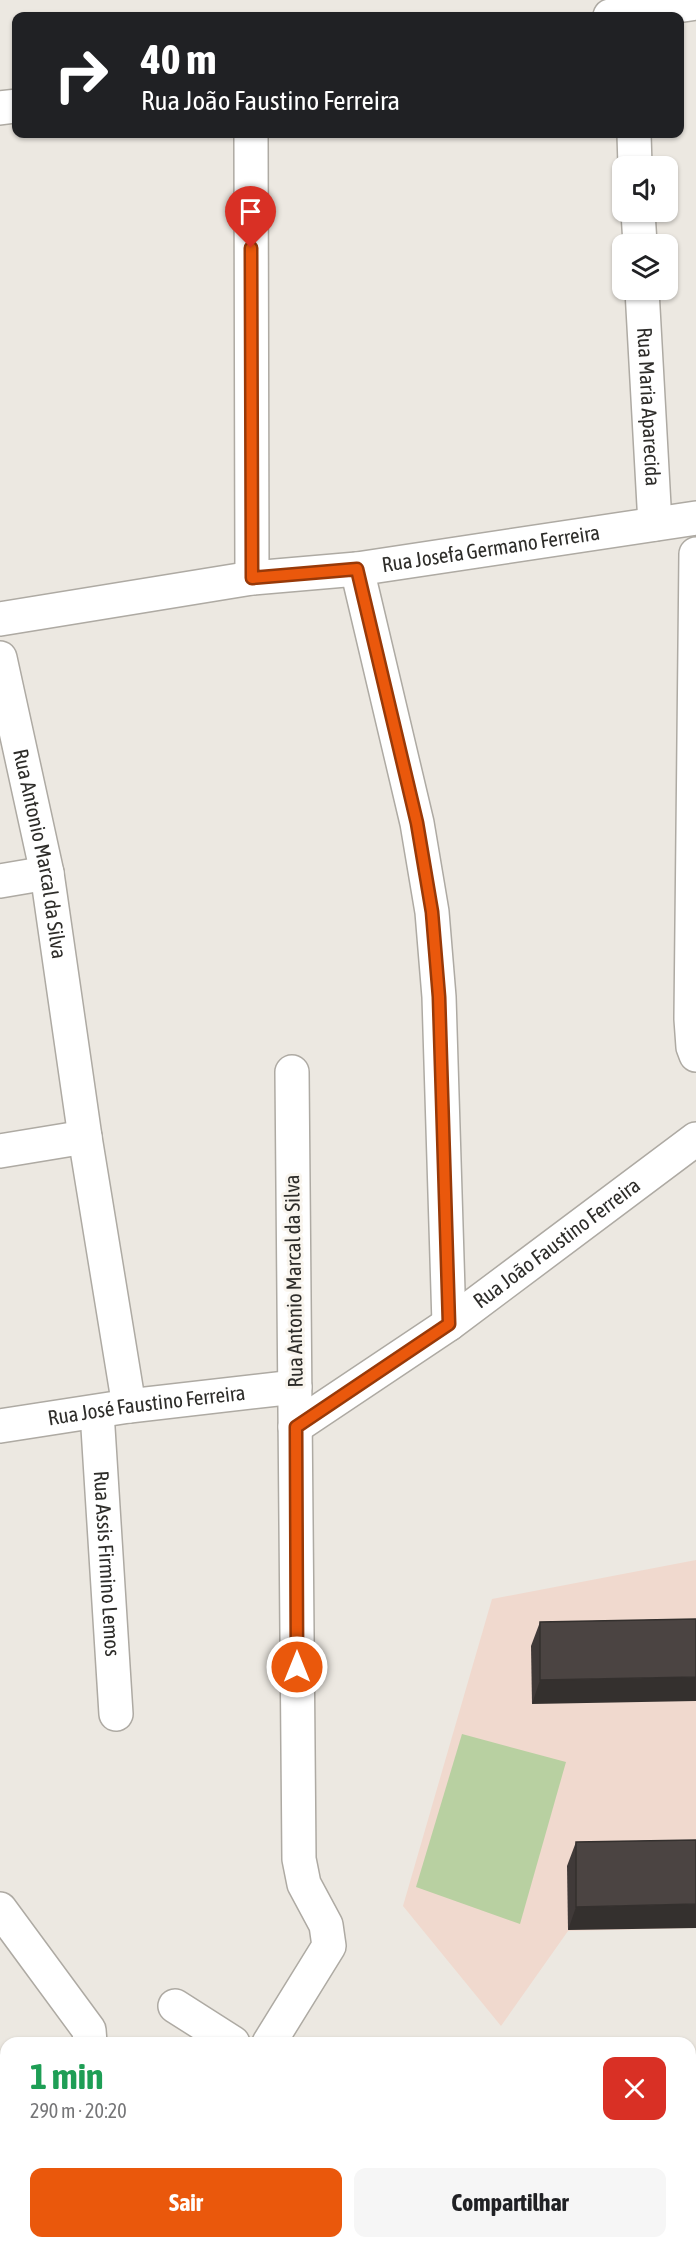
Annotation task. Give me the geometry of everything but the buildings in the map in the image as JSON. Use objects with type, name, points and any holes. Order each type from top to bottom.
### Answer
[{"type":"street","points":[[636,12],[696,3]]},
{"type":"street","points":[[251,138],[252,578]]},
{"type":"street","points":[[634,138],[635,156]]},
{"type":"street","name":"Rua Maria Aparecida","points":[[643,300],[655,524]]},
{"type":"street","name":"Rua Josefa Germano Ferreira","points":[[0,618],[252,578],[357,569],[696,518]]},
{"type":"street","points":[[696,554],[691,1019],[693,1047],[696,1055]]},
{"type":"street","points":[[357,569],[417,823],[432,912],[439,997],[449,1324]]},
{"type":"street","name":"Rua Antonio Marcal da Silva","points":[[0,658],[47,873],[85,1137],[129,1406]]},
{"type":"street","points":[[0,881],[47,873]]},
{"type":"street","name":"Rua Antonio Marcal da Silva","points":[[273,2037],[329,1946],[327,1925],[304,1884],[299,1858],[292,1072]]},
{"type":"street","points":[[0,1151],[85,1137]]},
{"type":"street","name":"Rua João Faustino Ferreira","points":[[296,1427],[449,1324],[696,1139]]},
{"type":"street","name":"Rua José Faustino Ferreira","points":[[0,1426],[129,1406],[295,1387]]},
{"type":"street","name":"Rua Assis Firmino Lemos","points":[[97,1412],[116,1714]]},
{"type":"street","points":[[0,1909],[89,2030],[90,2037]]},
{"type":"street","points":[[175,2006],[224,2037]]},
{"type":"shaded area","points":[[696,1560],[696,1928],[568,1931],[501,2026],[403,1906],[492,1599]]},
{"type":"green space","points":[[462,1734],[566,1762],[520,1924],[416,1887]]},
{"type":"route","points":[[251,248],[252,578],[357,569],[417,823],[432,912],[439,997],[449,1324],[296,1427],[297,1667]]}]
